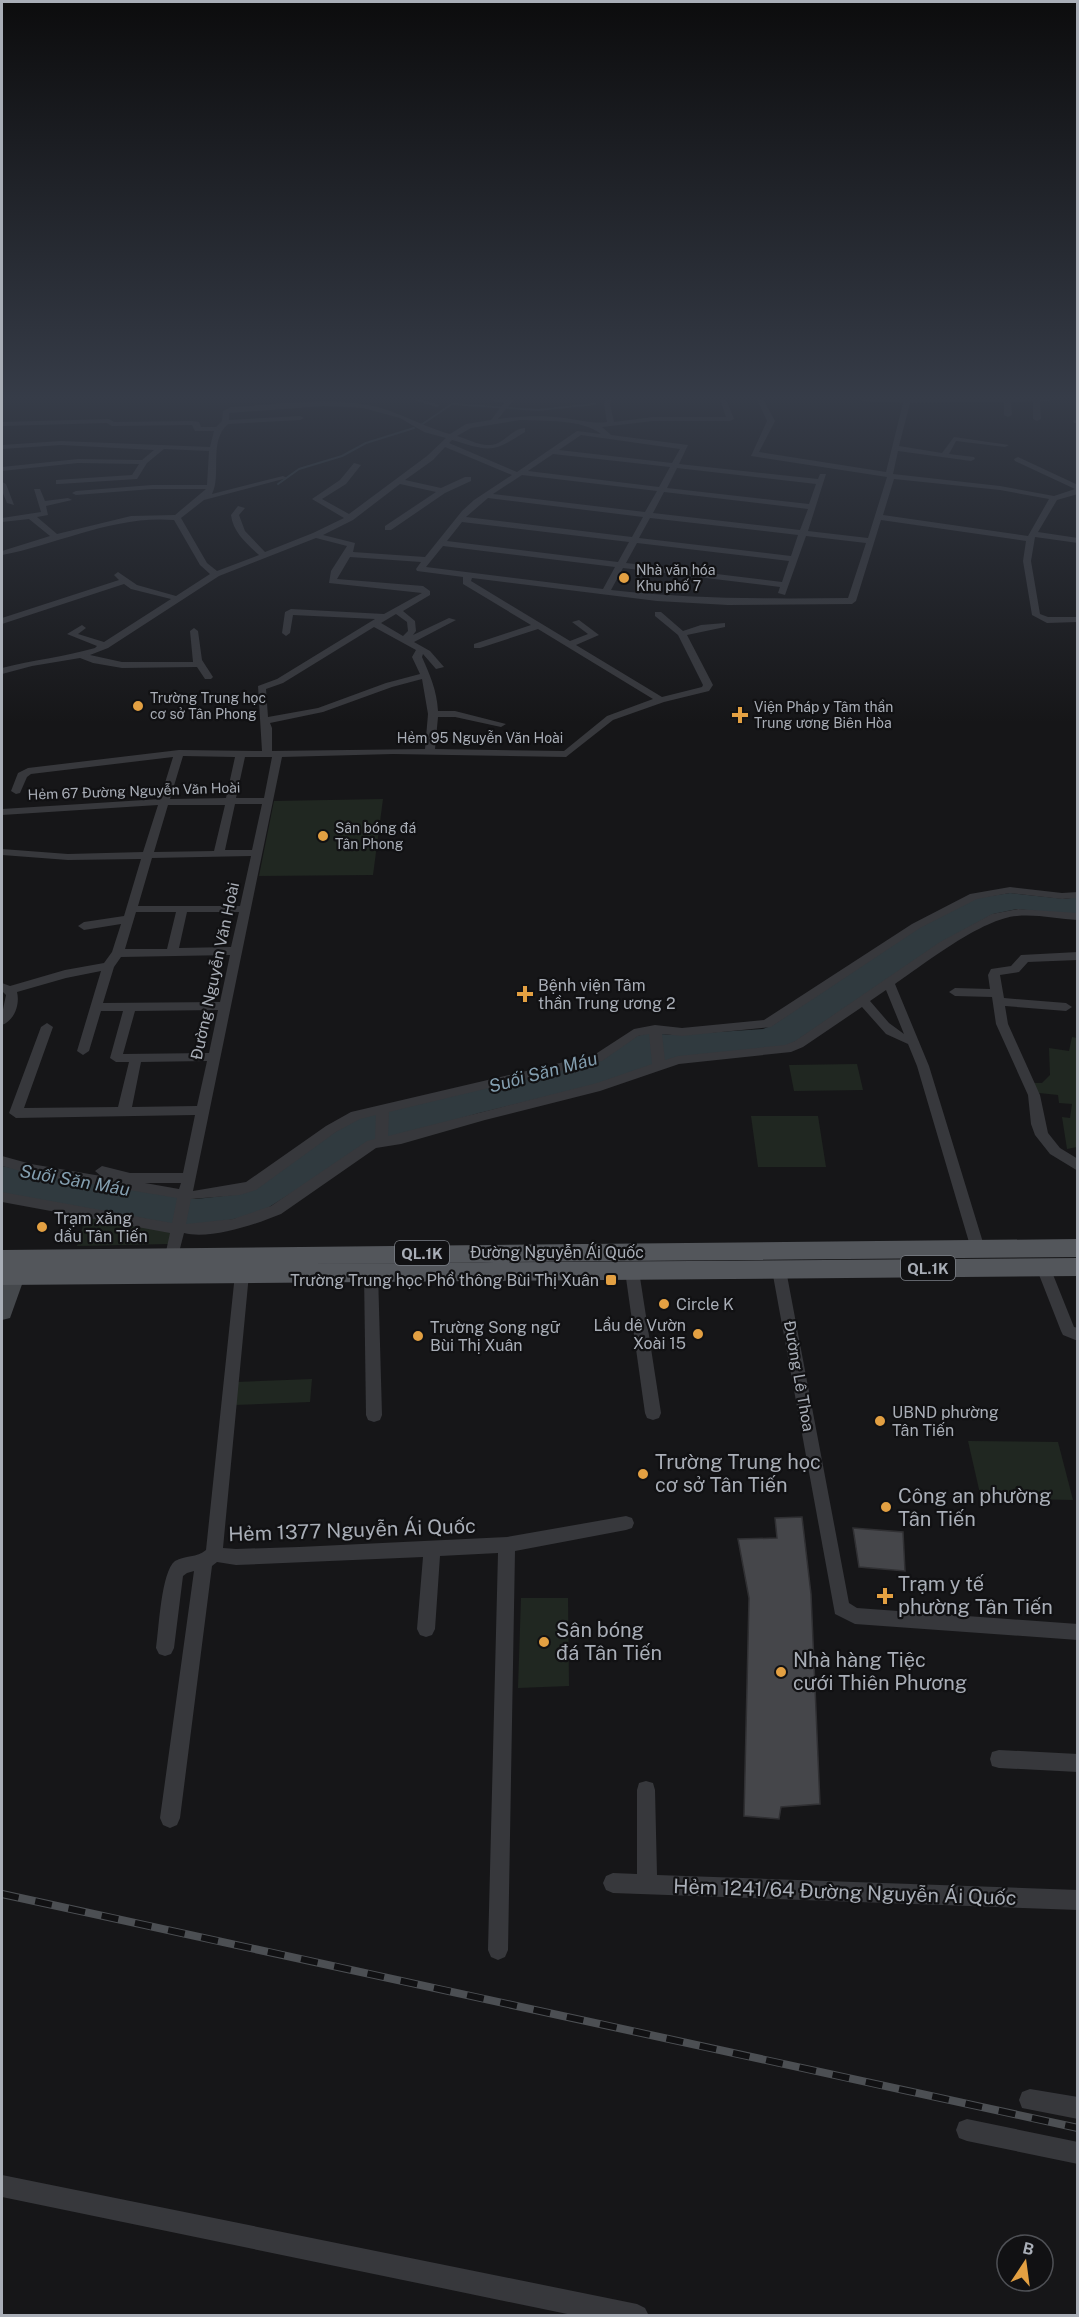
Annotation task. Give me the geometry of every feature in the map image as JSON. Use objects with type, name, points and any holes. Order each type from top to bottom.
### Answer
[{"type":"main road","name":"Đường Nguyễn Ái Quốc","points":[[9,1268],[242,1274],[632,1271],[978,1249],[1077,1248]]},
{"type":"main road","name":"Đường Nguyễn Ái Quốc","points":[[9,1268],[172,1256],[777,1260],[1077,1267]]},
{"type":"main road","points":[[2,1312],[9,1268]]},
{"type":"street","points":[[2,520],[45,513],[42,507]]},
{"type":"street","points":[[2,553],[56,537],[136,518],[158,516],[177,518],[191,507]]},
{"type":"street","points":[[331,507],[350,518]]},
{"type":"street","points":[[2,671],[31,663],[82,656],[105,646],[216,574],[316,535],[350,518],[364,507]]},
{"type":"street","points":[[388,528],[418,507]]},
{"type":"street","points":[[471,507],[420,569],[605,593],[691,600],[779,602],[852,601],[881,507]]},
{"type":"street","points":[[581,507],[871,541]]},
{"type":"street","points":[[605,593],[652,507]]},
{"type":"street","points":[[779,602],[812,507]]},
{"type":"street","points":[[1049,507],[1032,537],[1027,561],[1037,617],[1047,620],[1076,620]]},
{"type":"street","points":[[241,508],[235,515],[238,525],[264,555]]},
{"type":"street","points":[[32,516],[56,537]]},
{"type":"street","points":[[878,517],[1077,541]]},
{"type":"street","points":[[177,518],[204,565],[216,574]]},
{"type":"street","points":[[460,519],[794,559]]},
{"type":"street","points":[[316,535],[352,545],[339,564],[332,581],[426,590],[425,595],[374,623]]},
{"type":"street","points":[[441,543],[785,585]]},
{"type":"street","points":[[348,554],[428,560]]},
{"type":"street","points":[[468,576],[466,582],[661,700]]},
{"type":"street","points":[[2,611],[6,620],[121,578],[139,589],[179,599]]},
{"type":"street","points":[[396,610],[411,621],[413,627],[407,640]]},
{"type":"street","points":[[286,633],[288,614],[291,612],[384,617]]},
{"type":"street","points":[[658,614],[682,634],[722,625]]},
{"type":"street","points":[[407,640],[452,620]]},
{"type":"street","points":[[569,644],[595,635],[576,622]]},
{"type":"street","points":[[374,623],[421,649],[439,666]]},
{"type":"street","name":"Đường Nguyễn Văn Hoài","points":[[183,1229],[192,1195],[190,1178],[268,801],[273,754],[264,721],[261,688],[284,679],[374,623]]},
{"type":"street","points":[[477,646],[538,626]]},
{"type":"street","points":[[82,628],[71,634],[105,646]]},
{"type":"street","points":[[194,631],[196,655],[208,677]]},
{"type":"street","name":"Hẻm 95 Nguyễn Văn Hoài","points":[[16,791],[22,775],[28,771],[179,753],[566,753],[610,718],[708,687],[682,634]]},
{"type":"street","points":[[421,649],[417,657],[433,694],[434,714],[430,752]]},
{"type":"street","points":[[82,656],[141,666],[200,664]]},
{"type":"street","points":[[264,721],[320,710],[389,685],[426,675]]},
{"type":"street","points":[[434,714],[455,714],[501,724]]},
{"type":"street","points":[[83,1051],[108,966],[118,953],[179,753]]},
{"type":"street","points":[[219,853],[241,754]]},
{"type":"street","name":"Hẻm 67 Đường Nguyễn Văn Hoài","points":[[2,812],[164,802],[268,801]]},
{"type":"street","points":[[2,852],[68,857],[258,853]]},
{"type":"street","points":[[2,1161],[31,1169],[192,1195],[240,1190],[251,1186],[356,1115],[598,1058],[634,1034],[655,1029],[682,1032],[760,1026],[773,1022],[916,926],[974,896],[1010,890],[1076,897]]},
{"type":"street","points":[[84,926],[130,914],[182,909],[246,909]]},
{"type":"street","points":[[172,952],[182,909]]},
{"type":"street","points":[[2,1197],[183,1229],[205,1228],[261,1217],[276,1210],[365,1148],[600,1087],[690,1058],[787,1049],[799,1044],[944,945],[996,915],[1018,912],[1077,917]]},
{"type":"street","points":[[118,953],[237,951]]},
{"type":"street","points":[[1077,956],[1025,958],[1015,969],[995,972],[1002,1024],[1034,1095],[1038,1124],[1047,1144],[1077,1166]]},
{"type":"street","points":[[5,988],[108,966]]},
{"type":"street","points":[[889,983],[923,1066],[978,1249]]},
{"type":"street","points":[[2,1021],[12,1005],[12,994],[5,988]]},
{"type":"street","points":[[955,992],[1066,1007]]},
{"type":"street","points":[[863,1000],[894,1035],[903,1040],[912,1040]]},
{"type":"street","points":[[96,1007],[226,1006]]},
{"type":"street","points":[[130,1007],[116,1058],[215,1057]]},
{"type":"street","points":[[46,1027],[16,1113],[204,1110]]},
{"type":"street","points":[[655,1029],[659,1068]]},
{"type":"street","points":[[124,1112],[136,1057]]},
{"type":"street","points":[[381,1143],[383,1108]]},
{"type":"street","points":[[102,1172],[130,1178],[190,1178]]},
{"type":"street","points":[[172,1256],[183,1229]]},
{"type":"street","name":"Đường Lê Thoa","points":[[777,1260],[838,1599],[844,1612],[855,1616],[1077,1632]]},
{"type":"street","points":[[1043,1267],[1068,1331],[1077,1335]]},
{"type":"street","points":[[632,1271],[653,1413]]},
{"type":"street","points":[[371,1273],[374,1415]]},
{"type":"street","name":"Hẻm 1377 Nguyễn Ái Quốc","points":[[242,1274],[209,1558],[507,1545],[627,1523]]},
{"type":"street","points":[[498,1950],[507,1545]]},
{"type":"street","points":[[426,1629],[432,1550]]},
{"type":"street","points":[[165,1648],[176,1572],[182,1566],[209,1558],[170,1818]]},
{"type":"street","points":[[999,1759],[1077,1763]]},
{"type":"street","points":[[646,1790],[647,1884]]},
{"type":"street","name":"Hẻm 1241/64 Đường Nguyễn Ái Quốc","points":[[613,1883],[1077,1900]]},
{"type":"street","points":[[1030,2100],[1077,2108]]},
{"type":"street","points":[[967,2130],[1077,2153]]},
{"type":"street","points":[[2,2186],[637,2316]]},
{"type":"shaded area","name":"Sân bóng đá Tân Phong","points":[[383,799],[373,875],[259,876],[274,801]]},
{"type":"shaded area","name":"Suối Săn Máu","points":[[1010,893],[1065,899],[1077,897],[1077,915],[1017,909],[993,914],[940,943],[796,1041],[785,1046],[675,1058],[598,1084],[479,1113],[400,1136],[325,1172],[258,1214],[204,1225],[174,1224],[2,1193],[2,1166],[76,1181],[196,1199],[241,1194],[358,1117],[599,1061],[637,1036],[648,1033],[673,1035],[763,1029],[773,1025],[919,927],[977,898]]},
{"type":"shaded area","points":[[1072,1037],[1077,1038],[1077,1147],[1067,1149],[1062,1117],[1070,1118],[1072,1104],[1059,1103],[1058,1095],[1039,1093],[1033,1083],[1042,1083],[1050,1075],[1049,1048],[1069,1051]]},
{"type":"shaded area","points":[[857,1064],[863,1090],[794,1091],[789,1065]]},
{"type":"shaded area","points":[[751,1116],[818,1116],[826,1167],[758,1167]]},
{"type":"shaded area","points":[[86,1216],[173,1232],[169,1244],[77,1246]]},
{"type":"shaded area","points":[[312,1379],[310,1402],[234,1405],[236,1382]]},
{"type":"shaded area","points":[[968,1441],[1058,1442],[1073,1500],[981,1498]]},
{"type":"shaded area","name":"Sân bóng đá Tân Tiến","points":[[521,1598],[568,1598],[569,1686],[518,1688]]},
{"type":"building","name":"Nhà hàng Tiệc cưới Thiên Phương","points":[[802,1517],[811,1594],[820,1804],[781,1807],[779,1819],[744,1816],[749,1598],[738,1539],[777,1538],[775,1518]]},
{"type":"building","points":[[853,1528],[903,1532],[905,1571],[859,1567]]},
{"type":"railway","points":[[2,1894],[1078,2128]]},
{"type":"place","name":"Nhà văn hóa Khu phố 7","points":[[624,578]]},
{"type":"place","name":"Trường Trung học cơ sở Tân Phong","points":[[138,706]]},
{"type":"place","name":"Viện Pháp y Tâm thần Trung ương Biên Hòa","points":[[740,715]]},
{"type":"place","name":"Sân bóng đá Tân Phong","points":[[323,836]]},
{"type":"place","name":"Bệnh viện Tâm thần Trung ương 2","points":[[525,994]]},
{"type":"place","name":"Trạm xăng dầu Tân Tiến","points":[[42,1227]]},
{"type":"place","name":"Trường Trung học Phổ thông Bùi Thị Xuân","points":[[611,1280]]},
{"type":"place","name":"Circle K","points":[[664,1304]]},
{"type":"place","name":"Lẩu dê Vườn Xoài 15","points":[[698,1334]]},
{"type":"place","name":"Trường Song ngữ Bùi Thị Xuân","points":[[418,1336]]},
{"type":"place","name":"UBND phường Tân Tiến","points":[[880,1421]]},
{"type":"place","name":"Trường Trung học cơ sở Tân Tiến","points":[[643,1474]]},
{"type":"place","name":"Công an phường Tân Tiến","points":[[886,1507]]},
{"type":"place","name":"Trạm y tế phường Tân Tiến","points":[[885,1596]]},
{"type":"place","name":"Sân bóng đá Tân Tiến","points":[[544,1642]]},
{"type":"place","name":"Nhà hàng Tiệc cưới Thiên Phương","points":[[781,1672]]}]
